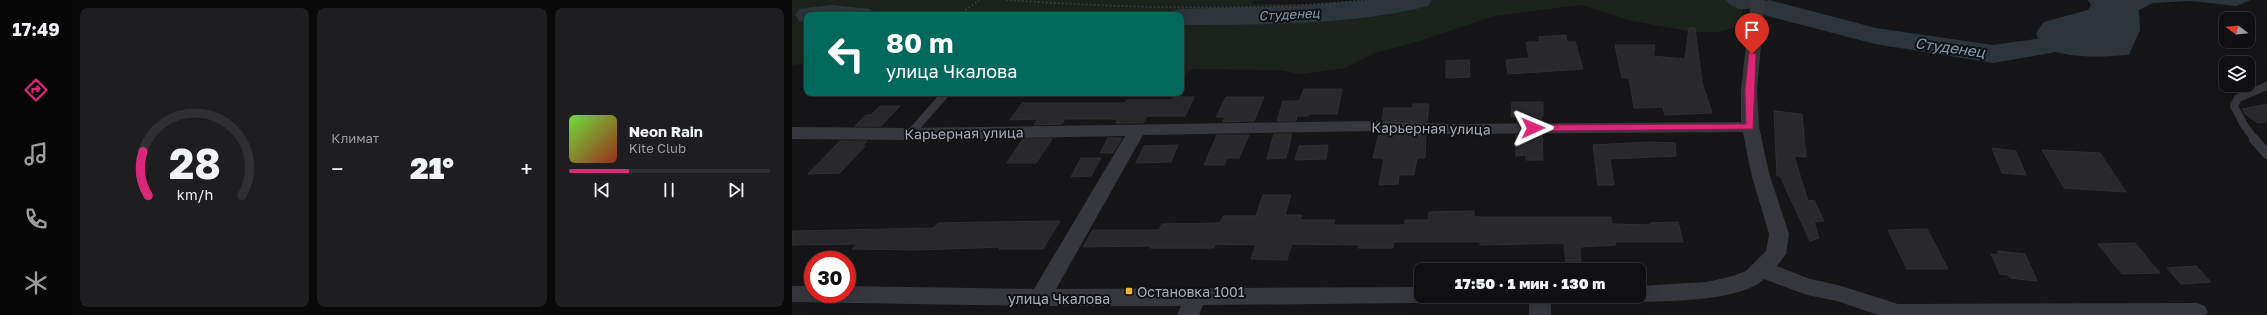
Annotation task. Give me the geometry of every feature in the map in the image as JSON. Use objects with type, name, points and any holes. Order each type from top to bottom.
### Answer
[{"type":"street","points":[[1646,293],[1714,288],[1754,277],[1776,254],[1779,234],[1758,165],[1750,127],[1749,90],[1758,0]]},
{"type":"street","name":"Карьерная улица","points":[[792,133],[910,134],[1378,126],[1447,129],[1750,127]]},
{"type":"street","points":[[1040,298],[1137,131]]},
{"type":"street","points":[[1762,269],[1807,287],[1838,293],[1898,312],[2197,312]]},
{"type":"street","name":"улица Чкалова","points":[[792,294],[1040,298],[1192,306],[1414,295]]},
{"type":"street","points":[[1540,303],[1540,315]]},
{"type":"lane","points":[[2267,86],[2238,98],[2234,106],[2237,114],[2267,154]]},
{"type":"lane","points":[[910,134],[943,96]]},
{"type":"path","points":[[964,12],[979,0]]},
{"type":"path","points":[[1006,0],[1172,8],[1301,6],[1368,0]]},
{"type":"shaded area","points":[[792,0],[1265,0],[1254,1],[1253,4],[1311,4],[1359,0],[1745,0],[1740,26],[1717,32],[1694,32],[1632,21],[1581,5],[1494,16],[1416,42],[1375,53],[1345,68],[1301,74],[1277,70],[1194,69],[1184,74],[1184,12],[804,12],[804,63],[792,65]]},
{"type":"shaded area","points":[[2088,0],[2251,0],[2236,6],[2191,1],[2153,3],[2139,10],[2140,30],[2129,55],[2095,57],[2062,54],[2041,47],[2036,33],[2044,22],[2088,10],[2091,5]]},
{"type":"building","points":[[1689,28],[1695,28],[1702,83],[1712,113],[1665,115],[1663,107],[1634,108],[1629,78],[1622,78],[1615,45],[1655,45],[1653,56],[1685,59]]},
{"type":"building","points":[[1566,35],[1567,42],[1575,42],[1583,69],[1508,74],[1506,60],[1529,58],[1526,42],[1540,42],[1539,37]]},
{"type":"building","points":[[1469,60],[1470,77],[1446,78],[1446,61]]},
{"type":"building","points":[[1304,89],[1342,89],[1337,114],[1308,114],[1308,116],[1297,116],[1296,121],[1277,121],[1283,101],[1299,101]]},
{"type":"building","points":[[1173,97],[1194,97],[1185,116],[1147,116],[1143,123],[1116,123],[1118,119],[1065,119],[1062,124],[1034,125],[1038,119],[1010,120],[1022,103],[1125,103],[1127,100],[1171,100]]},
{"type":"building","points":[[1226,97],[1264,97],[1254,121],[1223,122],[1225,117],[1216,117]]},
{"type":"building","points":[[1512,102],[1543,102],[1543,116],[1541,116],[1541,122],[1517,122],[1517,117],[1511,117]]},
{"type":"building","points":[[1413,104],[1429,104],[1427,122],[1382,120],[1384,108],[1413,108]]},
{"type":"building","points":[[2267,104],[2267,122],[2258,123],[2245,114],[2242,109]]},
{"type":"building","points":[[880,106],[900,106],[881,126],[855,126],[866,115],[871,115]]},
{"type":"building","points":[[1774,111],[1802,114],[1806,157],[1794,156],[1808,201],[1814,200],[1824,221],[1814,222],[1819,238],[1810,241],[1780,176],[1777,176]]},
{"type":"building","points":[[1379,133],[1426,135],[1425,158],[1417,158],[1414,175],[1399,175],[1398,184],[1379,185],[1384,158],[1373,158]]},
{"type":"building","points":[[1274,134],[1292,134],[1286,158],[1267,159]]},
{"type":"building","points":[[1217,135],[1249,135],[1239,158],[1227,158],[1224,165],[1204,165]]},
{"type":"building","points":[[1516,135],[1542,135],[1543,160],[1526,160],[1526,155],[1516,156]]},
{"type":"building","points":[[1108,138],[1122,138],[1113,153],[1100,153]]},
{"type":"building","points":[[1023,139],[1052,139],[1036,163],[1007,163]]},
{"type":"building","points":[[840,141],[867,141],[862,146],[865,146],[840,173],[808,174]]},
{"type":"building","points":[[1651,142],[1675,143],[1676,156],[1610,159],[1614,185],[1598,185],[1593,145]]},
{"type":"building","points":[[1178,145],[1171,162],[1136,163],[1144,146]]},
{"type":"building","points":[[1328,145],[1326,159],[1295,160],[1299,146]]},
{"type":"building","points":[[1992,148],[2016,151],[2026,175],[2002,173]]},
{"type":"building","points":[[2042,150],[2100,153],[2126,192],[2064,188]]},
{"type":"building","points":[[1081,158],[1101,158],[1091,176],[1071,177]]},
{"type":"building","points":[[1263,195],[1291,195],[1285,215],[1302,215],[1300,220],[1335,220],[1333,225],[1405,225],[1405,220],[1428,220],[1429,212],[1474,211],[1474,217],[1611,217],[1612,224],[1651,225],[1650,223],[1678,222],[1683,242],[1615,242],[1616,245],[1580,247],[1581,263],[1566,263],[1564,243],[1480,245],[1480,242],[1394,242],[1393,248],[1358,248],[1359,245],[1292,244],[1287,260],[1251,259],[1256,245],[1215,244],[1214,248],[1150,248],[1151,246],[1083,247],[1093,230],[1159,230],[1162,224],[1220,223],[1223,216],[1256,216]]},
{"type":"building","points":[[1060,221],[1043,249],[999,249],[1001,247],[919,250],[852,249],[857,244],[792,245],[792,231],[934,228],[938,223]]},
{"type":"building","points":[[1927,229],[1948,269],[1907,269],[1888,230]]},
{"type":"building","points":[[2135,243],[2160,273],[2122,274],[2098,244]]},
{"type":"building","points":[[1997,251],[2025,254],[2037,281],[2010,278],[2008,275],[2000,274],[1991,254],[1999,255]]},
{"type":"building","points":[[2196,266],[2211,282],[2181,284],[2167,268]]},
{"type":"waterway","name":"Студенец","points":[[1184,17],[1271,16],[1331,13],[1390,6],[1419,0]]},
{"type":"waterway","name":"Студенец","points":[[1739,0],[1745,2]]},
{"type":"waterway","name":"Студенец","points":[[1769,8],[1875,36],[1993,54],[2041,47],[2093,28],[2117,0]]},
{"type":"place","name":"Остановка 1001","points":[[1129,291]]},
{"type":"route","points":[[1533,128],[1750,127],[1749,90],[1752,54]]}]
